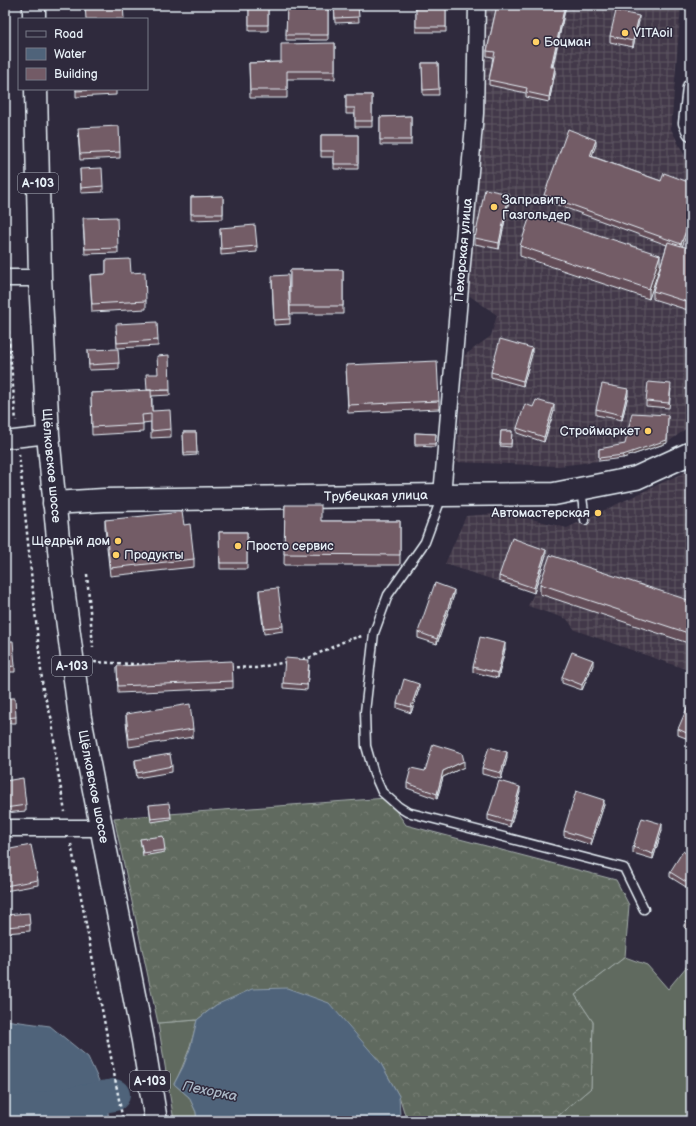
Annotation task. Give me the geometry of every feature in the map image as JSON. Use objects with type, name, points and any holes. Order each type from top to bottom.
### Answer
[{"type":"main road","points":[[34,5],[34,18]]},
{"type":"main road","name":"Щёлковское шоссе","points":[[36,90],[40,278],[48,435],[62,580],[80,718],[143,1041],[156,1121]]},
{"type":"main road","name":"Трубецкая улица","points":[[54,503],[104,500],[554,494],[636,478],[691,453]]},
{"type":"street","name":"Пехорская улица","points":[[442,495],[475,113],[477,5]]},
{"type":"street","points":[[691,87],[687,123],[691,132]]},
{"type":"street","points":[[5,278],[40,278]]},
{"type":"street","points":[[11,439],[48,435]]},
{"type":"street","points":[[5,828],[101,828]]},
{"type":"lane","points":[[580,489],[585,520]]},
{"type":"lane","points":[[442,495],[425,542],[388,595],[374,633],[365,712],[366,746],[374,774],[382,792],[407,812],[624,868],[644,909]]},
{"type":"path","points":[[5,294],[11,439],[43,690],[52,720],[56,761],[123,1121]]},
{"type":"path","points":[[87,574],[93,654]]},
{"type":"path","points":[[294,661],[309,658],[348,640],[374,633]]},
{"type":"path","points":[[94,668],[94,662],[157,665]]},
{"type":"path","points":[[226,667],[256,668],[286,662]]},
{"type":"shaded area","points":[[486,5],[681,5],[671,129],[691,168],[691,425],[667,443],[623,458],[559,466],[456,462],[465,355],[491,336],[497,315],[467,294],[481,125]]},
{"type":"shaded area","points":[[691,469],[691,671],[575,630],[567,619],[528,606],[534,593],[445,564],[466,516],[508,513],[567,528]]},
{"type":"green space","points":[[387,798],[406,825],[616,880],[629,905],[625,957],[575,995],[593,1022],[591,1088],[552,1121],[407,1121],[399,1096],[380,1062],[361,1041],[216,1005],[197,1020],[158,1023],[114,818]]},
{"type":"green space","points":[[625,957],[647,965],[668,989],[691,961],[691,1121],[552,1121],[591,1088],[593,1022],[575,995]]},
{"type":"green space","points":[[197,1020],[188,1053],[174,1084],[189,1097],[196,1112],[197,1121],[174,1121],[158,1023]]},
{"type":"water","points":[[287,988],[329,1003],[380,1062],[399,1096],[400,1116],[394,1121],[197,1121],[196,1112],[189,1097],[174,1084],[190,1049],[197,1020],[216,1005],[252,989]]},
{"type":"water","points":[[5,1020],[50,1026],[88,1057],[106,1096],[109,1121],[5,1121]]},
{"type":"building","points":[[85,5],[123,5],[124,18],[86,18]]},
{"type":"building","points":[[249,5],[268,5],[268,25],[249,25]]},
{"type":"building","points":[[334,5],[358,5],[359,17],[335,18]]},
{"type":"building","points":[[416,5],[446,5],[446,27],[416,27]]},
{"type":"building","points":[[497,5],[565,5],[551,67],[555,67],[549,97],[526,92],[527,88],[489,80],[495,52],[487,51]]},
{"type":"building","points":[[287,8],[328,8],[328,35],[286,35]]},
{"type":"building","points":[[616,11],[639,16],[633,41],[610,36]]},
{"type":"building","points":[[335,43],[335,71],[287,71],[287,90],[250,90],[249,63],[281,62],[281,44]]},
{"type":"building","points":[[422,63],[438,63],[439,89],[423,90]]},
{"type":"building","points":[[346,95],[372,95],[372,121],[355,121],[355,108],[346,108]]},
{"type":"building","points":[[411,116],[411,140],[380,140],[380,117]]},
{"type":"building","points":[[119,126],[120,152],[80,154],[78,128]]},
{"type":"building","points":[[568,129],[596,140],[590,156],[661,181],[664,173],[691,183],[691,217],[681,244],[544,195]]},
{"type":"building","points":[[321,135],[358,135],[358,164],[334,164],[334,151],[321,151]]},
{"type":"building","points":[[102,168],[103,186],[81,188],[80,169]]},
{"type":"building","points":[[485,189],[509,194],[499,243],[475,238]]},
{"type":"building","points":[[223,196],[223,214],[191,214],[191,197]]},
{"type":"building","points":[[531,213],[660,255],[649,289],[520,246]]},
{"type":"building","points":[[117,217],[118,248],[85,249],[83,218]]},
{"type":"building","points":[[255,225],[257,246],[221,249],[220,228]]},
{"type":"building","points":[[668,242],[691,249],[691,303],[653,291]]},
{"type":"building","points":[[130,259],[131,273],[145,272],[146,301],[92,304],[90,275],[106,274],[106,260]]},
{"type":"building","points":[[290,270],[343,270],[343,306],[290,306]]},
{"type":"building","points":[[288,275],[290,319],[274,320],[272,276]]},
{"type":"building","points":[[157,322],[158,340],[117,343],[116,324]]},
{"type":"building","points":[[500,339],[532,348],[523,381],[491,372]]},
{"type":"building","points":[[118,349],[119,363],[89,365],[88,350]]},
{"type":"building","points":[[169,355],[170,390],[147,390],[146,374],[158,374],[157,356]]},
{"type":"building","points":[[437,361],[439,401],[348,405],[346,365]]},
{"type":"building","points":[[648,382],[671,384],[669,403],[646,401]]},
{"type":"building","points":[[602,384],[628,389],[622,415],[596,409]]},
{"type":"building","points":[[151,390],[152,411],[170,410],[171,429],[151,431],[151,414],[142,415],[143,424],[92,427],[91,393]]},
{"type":"building","points":[[536,400],[554,405],[544,437],[517,428],[525,404],[533,407]]},
{"type":"building","name":"Строймаркет","points":[[632,413],[668,415],[667,440],[623,455],[599,458],[599,449],[625,444]]},
{"type":"building","points":[[501,431],[512,431],[511,444],[500,444]]},
{"type":"building","points":[[183,432],[196,432],[197,453],[184,453]]},
{"type":"building","points":[[415,433],[436,434],[435,444],[415,444]]},
{"type":"building","points":[[285,505],[321,505],[321,521],[400,521],[400,555],[284,554]]},
{"type":"building","points":[[182,512],[184,525],[190,524],[194,559],[110,568],[105,520]]},
{"type":"building","points":[[219,532],[247,532],[247,563],[220,563]]},
{"type":"building","points":[[512,538],[546,550],[534,588],[499,576]]},
{"type":"building","points":[[550,555],[691,601],[691,634],[540,584]]},
{"type":"building","points":[[6,570],[6,593],[5,593]]},
{"type":"building","points":[[435,583],[454,590],[437,639],[418,632]]},
{"type":"building","points":[[278,588],[283,626],[264,628],[259,590]]},
{"type":"building","points":[[480,637],[505,643],[498,673],[473,667]]},
{"type":"building","points":[[5,641],[13,641],[15,666],[5,667]]},
{"type":"building","points":[[572,652],[593,660],[582,685],[562,677]]},
{"type":"building","points":[[285,658],[309,660],[307,685],[283,683]]},
{"type":"building","points":[[232,661],[233,681],[118,686],[117,666]]},
{"type":"building","points":[[404,679],[419,684],[411,707],[397,703]]},
{"type":"building","points":[[5,698],[15,698],[16,717],[5,718]]},
{"type":"building","points":[[190,704],[193,729],[129,739],[126,714]]},
{"type":"building","points":[[687,708],[691,709],[691,735],[678,729]]},
{"type":"building","points":[[433,744],[462,753],[464,761],[443,771],[437,794],[407,783],[411,768],[425,771]]},
{"type":"building","points":[[489,747],[507,752],[501,773],[482,768]]},
{"type":"building","points":[[170,754],[172,766],[137,773],[135,760]]},
{"type":"building","points":[[23,778],[26,805],[5,808],[5,781]]},
{"type":"building","points":[[499,781],[520,787],[510,821],[488,815]]},
{"type":"building","points":[[576,791],[604,800],[591,839],[564,831]]},
{"type":"building","points":[[169,803],[171,817],[151,819],[149,805]]},
{"type":"building","points":[[642,818],[662,824],[653,854],[633,847]]},
{"type":"building","points":[[163,836],[165,850],[143,853],[140,839]]},
{"type":"building","points":[[31,845],[38,880],[5,886],[5,850]]},
{"type":"building","points":[[683,851],[691,857],[691,885],[670,872]]},
{"type":"building","points":[[29,913],[30,925],[5,927],[5,915]]},
{"type":"building","points":[[691,916],[691,931],[684,925]]},
{"type":"waterway","name":"Пехорка","points":[[5,1115],[114,1095]]},
{"type":"place","name":"VITAoil","points":[[625,33]]},
{"type":"place","name":"Боцман","points":[[536,42]]},
{"type":"place","name":"Заправить Газгольдер","points":[[494,207]]},
{"type":"place","name":"Строймаркет","points":[[648,431]]},
{"type":"place","name":"Автомастерская","points":[[598,513]]},
{"type":"place","name":"Щедрый дом","points":[[118,541]]},
{"type":"place","name":"Просто сервис","points":[[238,546]]},
{"type":"place","name":"Продукты","points":[[116,555]]}]
